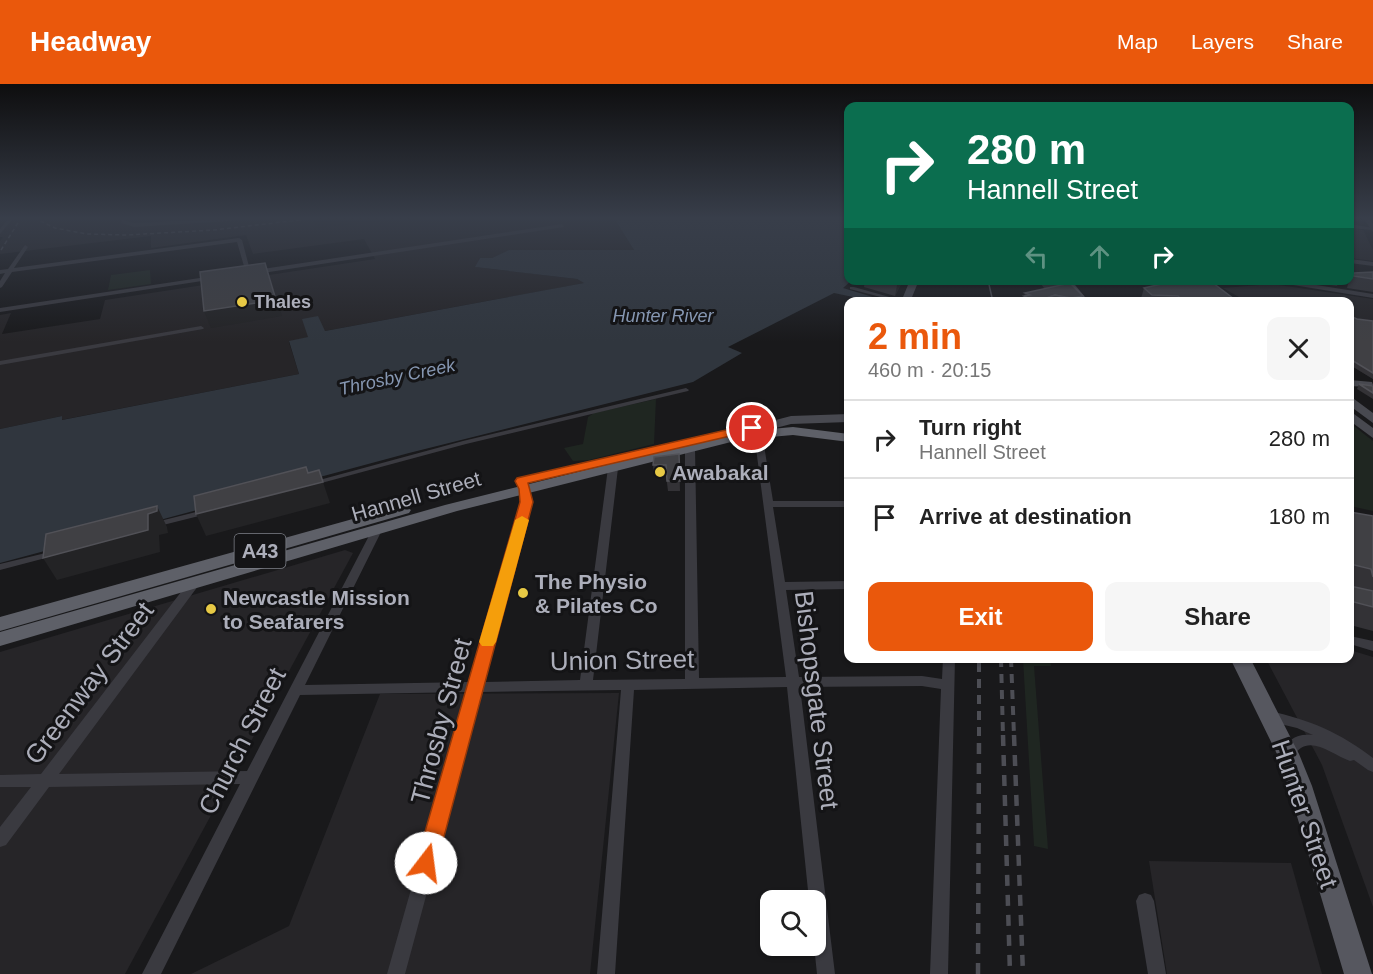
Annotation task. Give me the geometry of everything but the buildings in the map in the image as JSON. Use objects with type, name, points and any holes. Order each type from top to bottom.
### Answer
[{"type":"highway","name":"Hannell Street","points":[[0,639],[377,530],[523,485],[729,432],[772,425],[814,425],[844,428]]},
{"type":"highway","name":"Hannell Street","points":[[0,624],[404,510],[613,468],[758,433],[793,431],[844,437]]},
{"type":"main road","points":[[1070,285],[1081,297]]},
{"type":"main road","points":[[1354,383],[1370,385]]},
{"type":"main road","points":[[1354,403],[1373,419]]},
{"type":"main road","points":[[772,425],[792,420],[844,418]]},
{"type":"main road","points":[[1354,418],[1373,434]]},
{"type":"main road","name":"Hunter Street","points":[[1242,663],[1300,786],[1358,974]]},
{"type":"main road","points":[[1347,939],[1369,974]]},
{"type":"street","points":[[0,286],[17,260]]},
{"type":"street","points":[[0,272],[93,260]]},
{"type":"street","points":[[245,260],[249,273]]},
{"type":"street","points":[[237,274],[339,260]]},
{"type":"street","points":[[1354,262],[1373,264]]},
{"type":"street","points":[[0,310],[225,276]]},
{"type":"street","points":[[855,285],[852,288],[887,297]]},
{"type":"street","points":[[1299,285],[1373,296]]},
{"type":"street","points":[[0,363],[201,328]]},
{"type":"street","points":[[307,484],[465,442],[686,390]]},
{"type":"street","name":"Bishopsgate Street","points":[[758,433],[793,682],[826,974]]},
{"type":"street","points":[[690,448],[692,683]]},
{"type":"street","points":[[586,685],[613,468]]},
{"type":"street","name":"Throsby Street","points":[[396,974],[527,502],[523,485]]},
{"type":"street","points":[[768,504],[844,504]]},
{"type":"street","points":[[149,527],[216,509]]},
{"type":"street","name":"Church Street","points":[[151,974],[249,777],[377,530]]},
{"type":"street","points":[[0,567],[61,551]]},
{"type":"street","name":"Greenway Street","points":[[0,840],[195,582]]},
{"type":"street","points":[[779,586],[844,585]]},
{"type":"street","points":[[1354,641],[1373,646]]},
{"type":"street","points":[[939,974],[949,663]]},
{"type":"street","name":"Union Street","points":[[295,690],[922,681],[949,685]]},
{"type":"street","points":[[606,974],[628,684]]},
{"type":"street","points":[[1269,716],[1320,730],[1349,746],[1373,768]]},
{"type":"street","points":[[1287,754],[1290,746],[1295,742],[1318,741],[1344,751],[1373,768]]},
{"type":"street","points":[[0,781],[249,777]]},
{"type":"street","points":[[1145,901],[1157,974]]},
{"type":"shaded area","points":[[371,260],[479,260],[476,267],[577,279],[585,283],[325,331],[303,319],[309,337],[289,342],[299,374],[61,420],[62,416],[0,429],[0,315],[11,313],[2,334],[100,319],[105,300]]},
{"type":"shaded area","points":[[150,270],[151,284],[108,290],[111,275]]},
{"type":"shaded area","points":[[1279,285],[1373,299],[1373,379],[1354,367],[1354,297],[1239,297],[1223,288]]},
{"type":"shaded area","points":[[656,399],[654,444],[589,460],[573,461],[564,448],[583,444],[588,417],[594,413]]},
{"type":"shaded area","points":[[1354,426],[1373,441],[1373,511],[1354,507]]},
{"type":"shaded area","points":[[345,550],[353,553],[125,974],[0,974],[0,652]]},
{"type":"shaded area","points":[[1354,651],[1373,657],[1373,907],[1322,765],[1268,663],[1354,663]]},
{"type":"shaded area","points":[[1023,663],[1051,663],[1051,666],[1034,666],[1048,849],[1034,846]]},
{"type":"shaded area","points":[[619,693],[590,974],[191,974],[289,926],[380,694]]},
{"type":"shaded area","points":[[1149,861],[1291,863],[1322,974],[1167,974]]},
{"type":"water","name":"Hunter River","points":[[479,260],[844,260],[844,285],[846,285],[843,288],[873,297],[853,297],[834,293],[728,347],[742,353],[693,382],[409,453],[0,563],[0,429],[62,416],[62,420],[299,374],[289,341],[308,337],[302,319],[318,316],[325,331],[584,283],[577,279],[475,267]]},
{"type":"tram line","points":[[989,285],[992,297]]},
{"type":"railway","points":[[979,663],[979,735]]},
{"type":"railway","points":[[1001,663],[1003,736]]},
{"type":"railway","points":[[1011,663],[1014,736]]},
{"type":"railway","points":[[978,974],[979,735]]},
{"type":"railway","points":[[1003,735],[1010,974]]},
{"type":"railway","points":[[1014,735],[1023,974]]},
{"type":"slow traffic","points":[[488,642],[522,520]]},
{"type":"place","name":"Thales","points":[[242,302]]},
{"type":"place","name":"Awabakal","points":[[660,472]]},
{"type":"place","name":"The Physio & Pilates Co","points":[[523,593]]},
{"type":"place","name":"Newcastle Mission to Seafarers","points":[[211,609]]},
{"type":"route","points":[[426,863],[527,502],[521,481],[752,428]]},
{"type":"water label","name":"Throsby Creek","points":[[397,377]]}]
